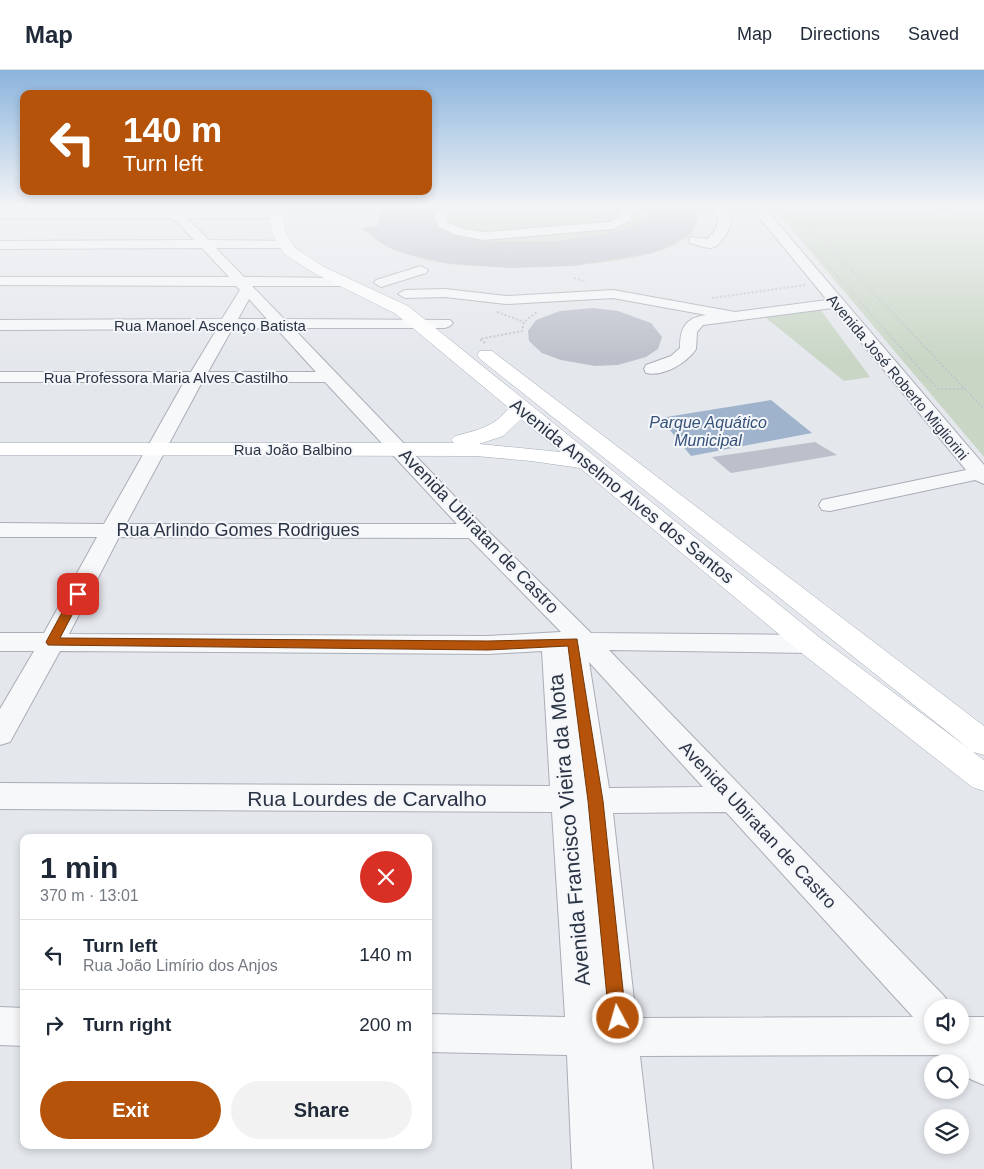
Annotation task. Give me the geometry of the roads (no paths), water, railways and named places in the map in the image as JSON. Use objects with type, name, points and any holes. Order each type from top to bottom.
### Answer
[{"type":"main road","name":"Avenida Anselmo Alves dos Santos","points":[[298,257],[307,264],[386,280]]},
{"type":"main road","name":"Avenida Anselmo Alves dos Santos","points":[[325,257],[386,280],[445,323],[984,742]]},
{"type":"main road","name":"Avenida Anselmo Alves dos Santos","points":[[386,280],[392,304],[520,406],[585,462],[809,644],[984,778]]},
{"type":"main road","name":"Rua João Balbino","points":[[396,445],[460,440],[488,435],[504,427],[520,406]]},
{"type":"main road","name":"Rua João Balbino","points":[[0,438],[158,443],[396,445],[506,451],[585,462]]},
{"type":"main road","name":"Rua João Balbino","points":[[0,449],[158,443]]},
{"type":"street","name":"Avenida Ubiratan de Castro","points":[[219,257],[476,531],[571,642],[735,799],[928,999]]},
{"type":"street","name":"Avenida José Roberto Migliorini","points":[[798,257],[982,476]]},
{"type":"street","points":[[447,278],[451,286],[474,298]]},
{"type":"street","points":[[0,281],[244,286],[386,280],[474,298],[506,300],[585,294],[613,294],[734,316]]},
{"type":"street","points":[[0,734],[52,642],[158,443],[228,325],[244,286]]},
{"type":"street","points":[[652,370],[677,360],[688,349],[688,329],[691,324],[734,316],[835,303]]},
{"type":"street","name":"Rua Manoel Ascenço Batista","points":[[0,325],[420,325],[445,323]]},
{"type":"street","name":"Rua Professora Maria Alves Castilho","points":[[0,377],[332,378]]},
{"type":"street","points":[[830,505],[982,476]]},
{"type":"street","name":"Rua Arlindo Gomes Rodrigues","points":[[0,530],[476,531]]},
{"type":"street","points":[[0,642],[488,646],[571,642],[809,644]]},
{"type":"street","name":"Avenida Francisco Vieira da Mota","points":[[571,642],[580,800],[603,1037],[632,1169]]},
{"type":"street","name":"Rua Lourdes de Carvalho","points":[[0,796],[580,800],[735,799]]},
{"type":"street","points":[[0,1026],[20,1027]]},
{"type":"street","points":[[432,1033],[603,1037],[924,1030]]},
{"type":"street","name":"Avenida Francisco Vieira da Mota","points":[[593,1169],[603,1037]]},
{"type":"street","name":"Avenida Ubiratan de Castro","points":[[969,1044],[984,1064]]},
{"type":"water","name":"Parque Aquático Municipal","points":[[771,400],[812,433],[691,456],[660,418]]}]
